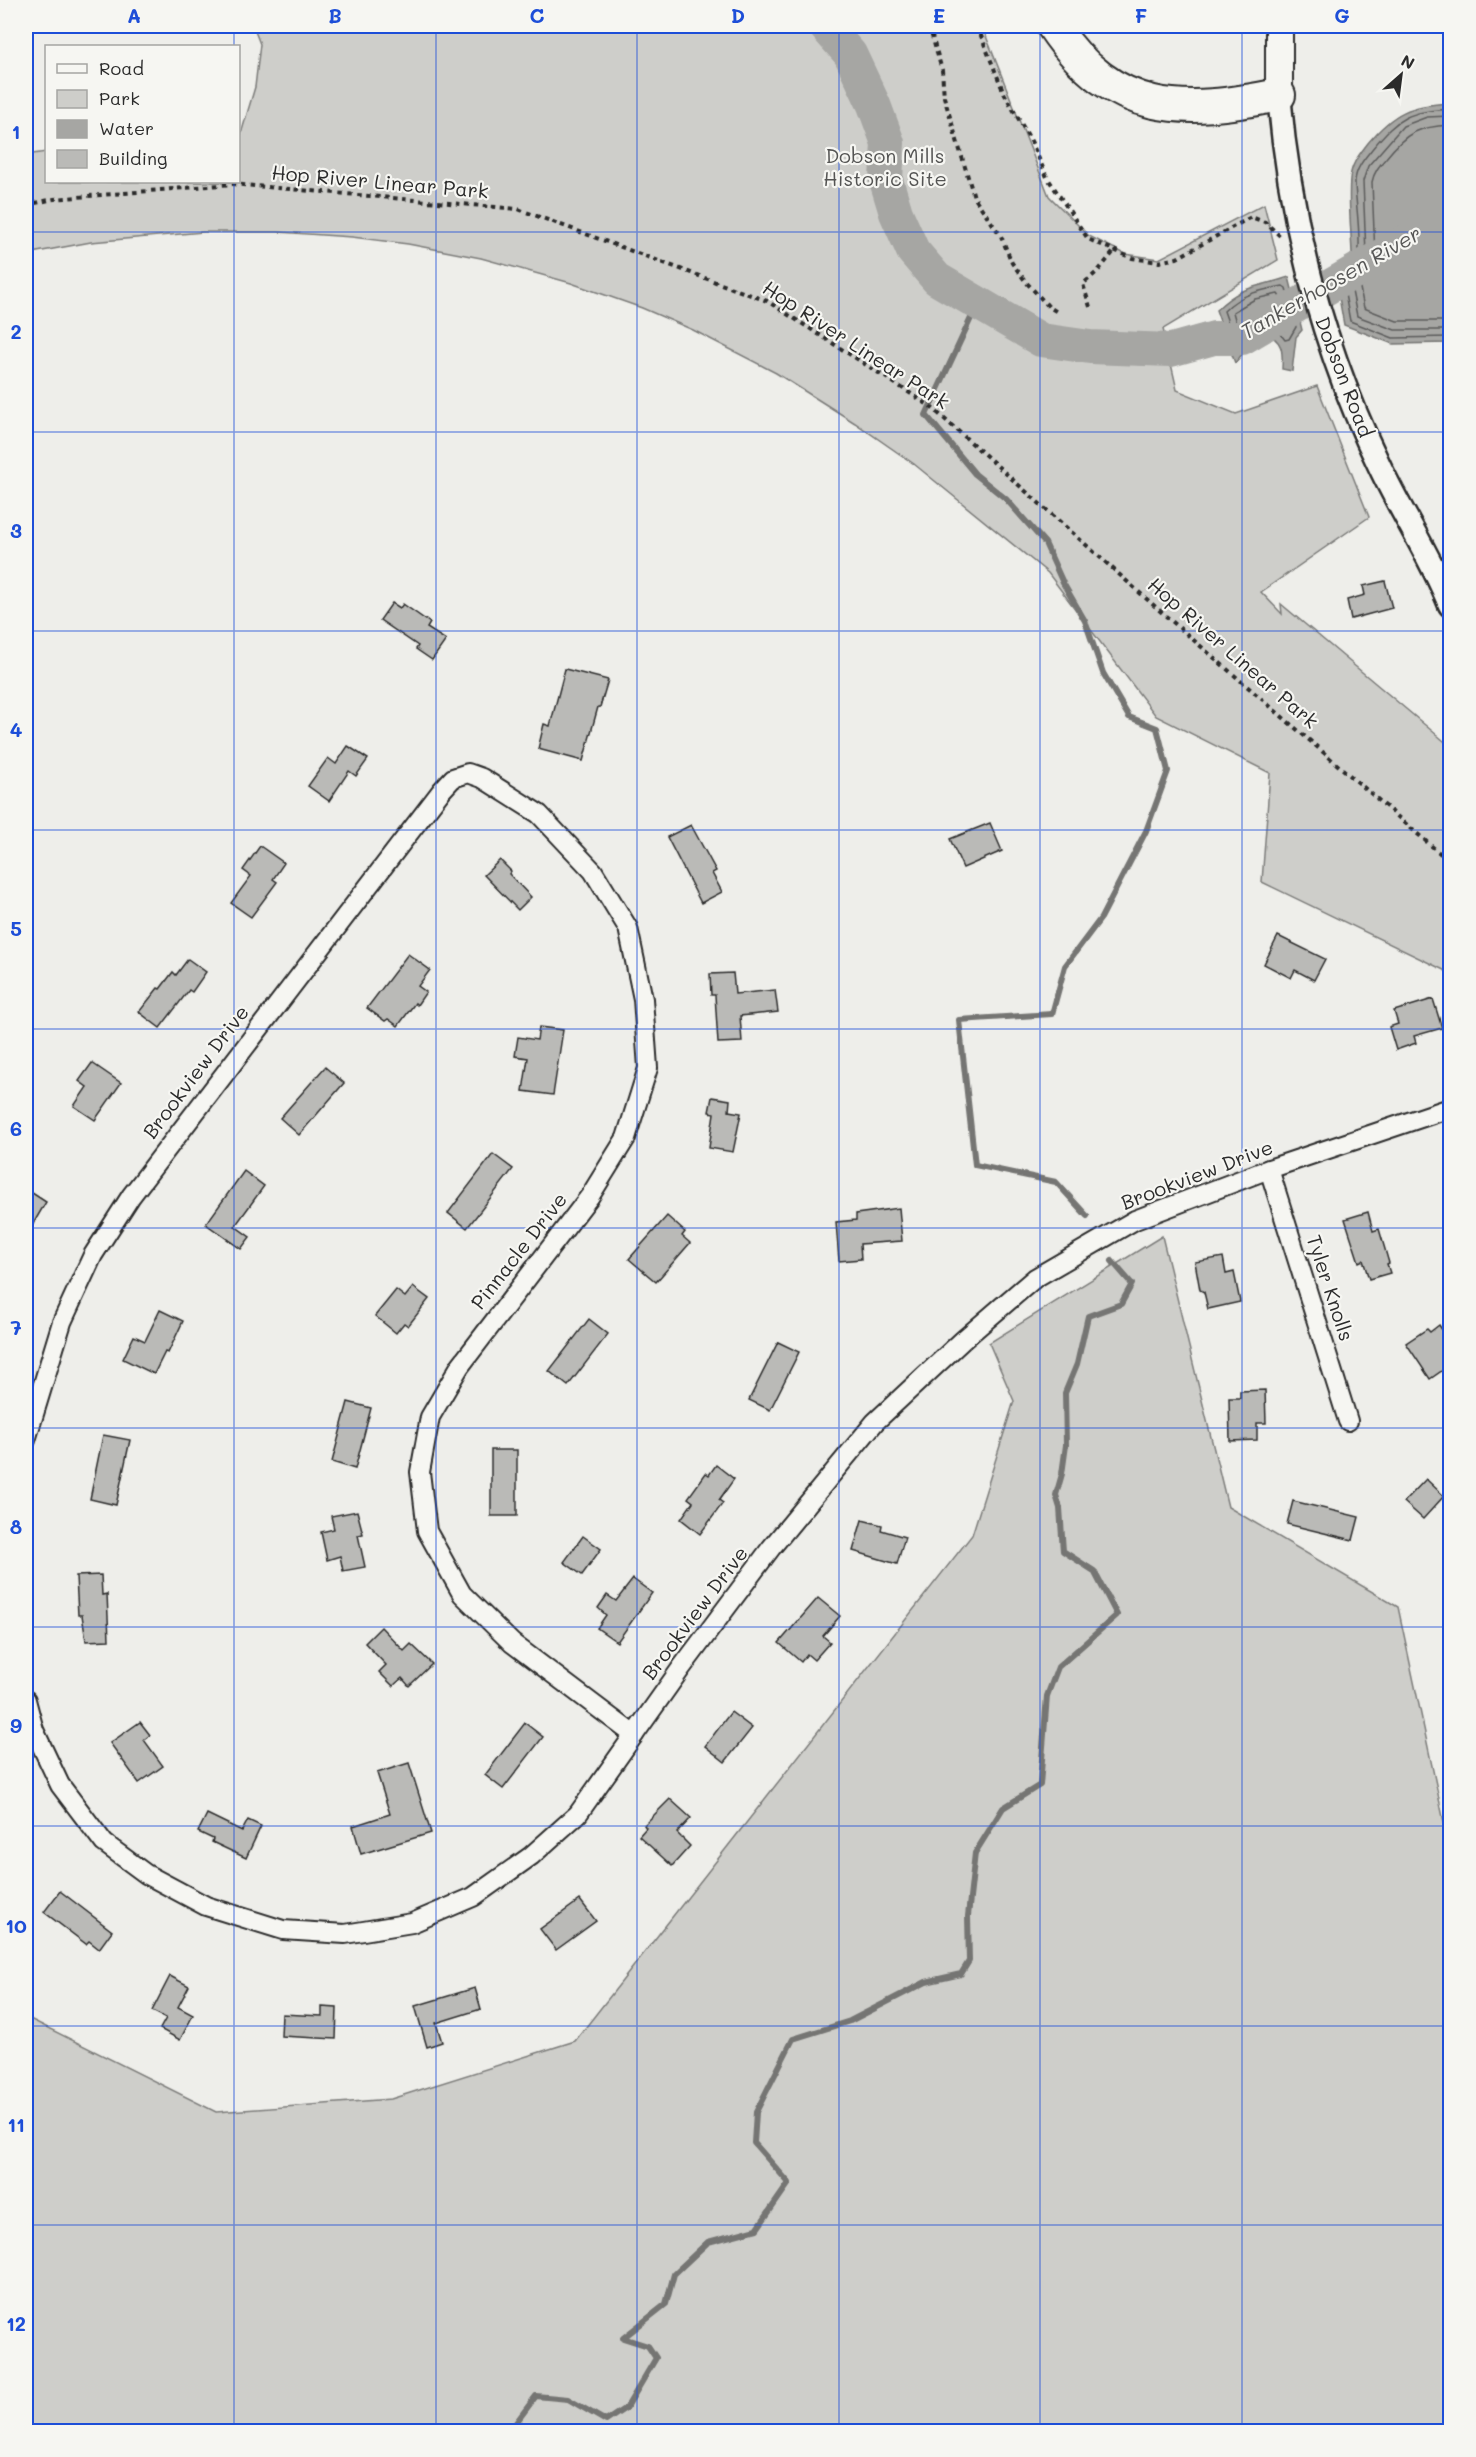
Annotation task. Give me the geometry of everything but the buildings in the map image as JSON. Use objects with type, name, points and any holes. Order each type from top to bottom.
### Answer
[{"type":"highway","points":[[1053,26],[1072,52],[1092,72],[1112,85],[1147,100],[1171,106],[1201,107],[1279,94]]},
{"type":"main road","name":"Dobson Road","points":[[1279,26],[1279,94]]},
{"type":"street","name":"Dobson Road","points":[[1279,94],[1288,171],[1308,271],[1324,330],[1339,373],[1379,467],[1450,605]]},
{"type":"street","name":"Brookview Drive","points":[[26,1440],[62,1322],[93,1255],[131,1196],[441,790],[453,778],[468,773]]},
{"type":"street","name":"Pinnacle Drive","points":[[468,773],[489,782],[539,814],[593,870],[628,928],[643,999],[648,1068],[626,1138],[590,1196],[460,1366],[430,1417],[420,1472],[427,1531],[462,1594],[512,1643],[634,1735]]},
{"type":"street","name":"Brookview Drive","points":[[26,1700],[34,1730],[60,1785],[104,1843],[146,1874],[206,1906],[283,1930],[345,1934],[412,1923],[473,1897],[531,1856],[578,1814],[771,1548],[874,1422],[1035,1278],[1136,1220],[1269,1169],[1450,1108]]},
{"type":"street","name":"Tyler Knolls","points":[[1269,1169],[1348,1420]]},
{"type":"path","points":[[929,26],[942,70],[944,97],[974,197],[1001,236],[1012,263],[1049,307],[1059,314]]},
{"type":"path","points":[[977,26],[1004,93],[1031,141],[1047,177],[1088,239],[1116,249],[1132,258],[1159,262],[1177,258],[1251,217],[1265,222],[1283,238]]},
{"type":"path","name":"Hop River Linear Park","points":[[26,205],[54,199],[232,184],[518,208],[767,301],[930,406],[1167,617],[1450,862]]},
{"type":"path","points":[[1090,307],[1083,284],[1098,271],[1116,249]]},
{"type":"green space","name":"Dobson Mills Historic Site","points":[[253,26],[982,26],[1049,196],[1089,236],[1125,254],[1159,259],[1264,204],[1278,260],[1163,329],[1177,390],[1236,414],[1317,386],[1369,517],[1261,592],[1282,614],[1281,604],[1450,746],[1450,973],[1262,882],[1270,773],[1156,716],[1048,573],[914,464],[776,373],[693,330],[642,308],[571,283],[481,258],[408,244],[352,237],[278,232],[203,232],[91,242],[26,254],[26,155],[45,152],[45,183],[240,183],[240,134],[255,87],[260,44]]},
{"type":"green space","points":[[1162,1236],[1228,1507],[1398,1607],[1450,1850],[1450,2431],[26,2431],[26,2017],[216,2112],[391,2099],[575,2041],[972,1535],[1014,1401],[989,1343]]},
{"type":"water","points":[[1450,103],[1450,343],[1393,344],[1344,325],[1335,275],[1348,262],[1352,253],[1349,197],[1352,169],[1377,132],[1395,117],[1413,108]]},
{"type":"water","points":[[1289,277],[1302,330],[1296,337],[1292,371],[1282,369],[1281,347],[1275,339],[1265,333],[1248,347],[1235,363],[1216,310],[1234,295]]},
{"type":"waterway","name":"Tankerhoosen River","points":[[825,26],[850,54],[874,105],[888,143],[886,180],[896,213],[913,251],[937,279],[1041,340],[1090,347],[1171,350],[1214,338],[1242,338],[1432,226],[1450,231]]},
{"type":"waterway","points":[[978,303],[926,415],[975,474],[1006,499],[1045,543],[1063,583],[1085,621],[1103,673],[1129,717],[1157,728],[1168,771],[1146,831],[1101,918],[1065,966],[1052,1014],[959,1020],[975,1165],[1056,1182],[1087,1216]]},
{"type":"waterway","points":[[509,2432],[536,2396],[568,2399],[606,2421],[627,2407],[656,2358],[648,2346],[623,2338],[666,2304],[674,2274],[708,2242],[757,2229],[789,2183],[754,2143],[756,2112],[793,2039],[850,2021],[926,1982],[961,1974],[969,1961],[968,1916],[975,1853],[1003,1808],[1040,1785],[1047,1696],[1058,1667],[1117,1615],[1094,1571],[1063,1551],[1060,1508],[1056,1495],[1066,1445],[1065,1393],[1077,1364],[1088,1316],[1121,1304],[1132,1284],[1112,1261]]}]
